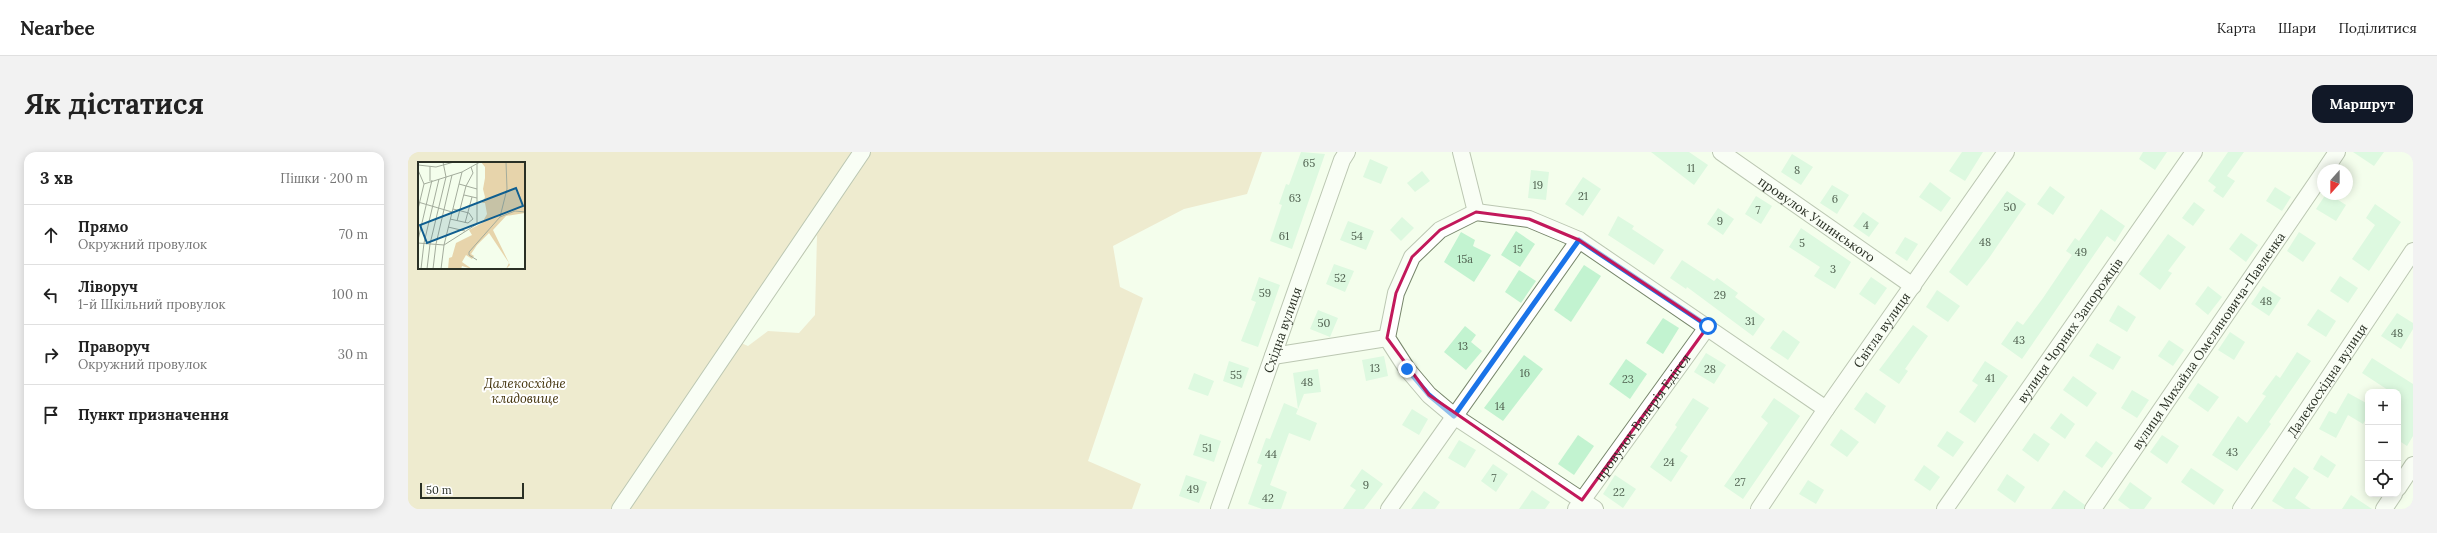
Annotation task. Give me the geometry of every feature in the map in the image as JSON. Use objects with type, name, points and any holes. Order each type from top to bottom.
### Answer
[{"type":"street","points":[[620,509],[862,152]]},
{"type":"street","name":"Східна вулиця","points":[[1220,509],[1342,160],[1347,152]]},
{"type":"street","points":[[1461,152],[1476,212]]},
{"type":"street","name":"провулок Ушинського","points":[[1722,152],[1913,286]]},
{"type":"street","name":"Світла вулиця","points":[[1759,509],[1826,409],[2006,152]]},
{"type":"street","name":"вулиця Чорних Запорожців","points":[[1945,509],[2194,152]]},
{"type":"street","points":[[2329,164],[2337,152]]},
{"type":"street","name":"вулиця Михайла Омеляновича-Павленка","points":[[2093,509],[2317,182]]},
{"type":"street","points":[[1584,506],[1454,416],[1429,395],[1407,369],[1388,338],[1396,293],[1412,257],[1440,230],[1476,212],[1529,219],[1579,240],[1708,326],[1826,409]]},
{"type":"street","points":[[1389,509],[1579,240]]},
{"type":"street","name":"Далекосхідна вулиця","points":[[2241,509],[2413,251]]},
{"type":"street","name":"провулок Валерія Едігея","points":[[1584,506],[1708,326]]},
{"type":"street","points":[[1273,356],[1388,338]]},
{"type":"street","points":[[2401,483],[2413,465]]},
{"type":"street","points":[[2384,509],[2392,497]]},
{"type":"highlighted area","points":[[1476,212],[1529,219],[1579,240],[1708,326],[1582,500],[1429,395],[1387,338],[1396,293],[1412,257],[1440,230]]},
{"type":"green space","name":"Далекосхідне кладовище","points":[[408,152],[1262,152],[1247,194],[1184,209],[1113,246],[1120,287],[1143,298],[1088,461],[1141,484],[1132,509],[408,509]],"holes":[[[817,235],[815,315],[799,333],[768,331],[748,346],[741,343]]]},
{"type":"building","points":[[1301,152],[1325,154],[1292,249],[1270,241],[1282,205],[1279,204],[1286,184],[1289,185]]},
{"type":"building","points":[[1651,152],[1689,152],[1708,165],[1694,185]]},
{"type":"building","points":[[1962,152],[1983,152],[1965,181],[1949,171]]},
{"type":"building","points":[[2143,152],[2167,152],[2155,170],[2139,159]]},
{"type":"building","points":[[2228,152],[2244,152],[2227,176],[2235,181],[2223,198],[2213,191],[2216,187],[2208,181]]},
{"type":"building","points":[[2353,152],[2384,152],[2374,166]]},
{"type":"building","points":[[1792,154],[1813,167],[1801,185],[1781,172]]},
{"type":"building","points":[[1370,159],[1388,167],[1381,184],[1363,177]]},
{"type":"building","points":[[1531,170],[1549,172],[1546,200],[1528,198]]},
{"type":"building","points":[[1422,171],[1430,181],[1415,192],[1407,183]]},
{"type":"building","points":[[1583,177],[1601,189],[1583,216],[1565,204]]},
{"type":"building","points":[[1930,182],[1951,198],[1941,212],[1919,197]]},
{"type":"building","points":[[1832,185],[1849,195],[1837,214],[1820,203]]},
{"type":"building","points":[[2050,186],[2065,197],[2053,215],[2037,204]]},
{"type":"building","points":[[2275,187],[2291,197],[2282,211],[2266,201]]},
{"type":"building","points":[[2007,191],[2026,204],[1989,258],[1967,286],[1949,272]]},
{"type":"building","points":[[1756,196],[1772,206],[1761,224],[1745,214]]},
{"type":"building","points":[[2322,200],[2338,200],[2346,205],[2336,221],[2316,209]]},
{"type":"building","points":[[2194,202],[2205,210],[2193,226],[2182,218]]},
{"type":"building","points":[[2375,204],[2401,222],[2369,271],[2352,259],[2375,225],[2366,218]]},
{"type":"building","points":[[1718,208],[1734,219],[1723,235],[1707,224]]},
{"type":"building","points":[[2101,209],[2125,226],[2115,242],[2107,236],[2022,359],[2001,344],[2017,321],[2023,325],[2043,298],[2072,255],[2066,251],[2075,238],[2079,241]]},
{"type":"building","points":[[1863,212],[1879,223],[1869,237],[1853,226]]},
{"type":"building","points":[[1618,216],[1634,226],[1632,229],[1664,250],[1654,265],[1608,235]]},
{"type":"building","points":[[1402,217],[1414,228],[1401,241],[1390,230]]},
{"type":"building","points":[[1348,221],[1374,231],[1366,250],[1340,240]]},
{"type":"building","points":[[1801,228],[1851,262],[1835,289],[1814,276],[1820,267],[1789,247]]},
{"type":"building","points":[[1516,231],[1535,244],[1520,267],[1501,255]]},
{"type":"building","points":[[1461,232],[1475,240],[1473,246],[1491,255],[1474,282],[1444,262]]},
{"type":"building","points":[[2299,232],[2316,243],[2303,262],[2287,251]]},
{"type":"building","points":[[2241,233],[2258,245],[2246,262],[2229,249]]},
{"type":"building","points":[[2168,234],[2186,247],[2168,271],[2172,273],[2160,290],[2139,274]]},
{"type":"building","points":[[1905,237],[1918,244],[1907,261],[1895,253]]},
{"type":"building","points":[[1682,260],[1714,281],[1717,278],[1738,293],[1735,297],[1765,319],[1753,336],[1687,287],[1686,289],[1670,278]]},
{"type":"building","points":[[1334,264],[1354,271],[1345,292],[1326,284]]},
{"type":"building","points":[[1584,265],[1601,276],[1571,322],[1554,310]]},
{"type":"building","points":[[1519,270],[1536,281],[1521,303],[1505,292]]},
{"type":"building","points":[[2340,276],[2358,288],[2348,303],[2330,291]]},
{"type":"building","points":[[1259,277],[1280,285],[1258,347],[1241,341],[1256,302],[1251,300]]},
{"type":"building","points":[[1871,277],[1887,288],[1875,305],[1859,294]]},
{"type":"building","points":[[2208,286],[2222,297],[2208,315],[2195,304]]},
{"type":"building","points":[[2263,286],[2281,298],[2269,316],[2251,304]]},
{"type":"building","points":[[1937,290],[1960,306],[1948,322],[1926,307]]},
{"type":"building","points":[[2118,305],[2136,317],[2127,332],[2109,321]]},
{"type":"building","points":[[2318,309],[2336,321],[2326,337],[2307,325]]},
{"type":"building","points":[[1318,310],[1338,318],[1330,337],[1310,329]]},
{"type":"building","points":[[2397,313],[2413,323],[2413,329],[2401,349],[2381,336]]},
{"type":"building","points":[[1663,318],[1679,328],[1663,354],[1646,343]]},
{"type":"building","points":[[1913,325],[1928,336],[1905,369],[1908,371],[1899,384],[1879,370]]},
{"type":"building","points":[[1465,326],[1476,335],[1471,342],[1482,351],[1466,370],[1444,352]]},
{"type":"building","points":[[1783,330],[1800,342],[1788,360],[1770,348]]},
{"type":"building","points":[[2230,332],[2245,342],[2234,360],[2218,350]]},
{"type":"building","points":[[2169,340],[2184,350],[2173,366],[2158,356]]},
{"type":"building","points":[[2097,343],[2121,357],[2113,370],[2089,356]]},
{"type":"building","points":[[2297,352],[2311,361],[2269,422],[2271,424],[2237,471],[2212,455],[2238,416],[2247,423],[2266,396],[2262,394],[2276,375],[2280,378]]},
{"type":"building","points":[[1706,353],[1726,365],[1714,384],[1694,372]]},
{"type":"building","points":[[1524,355],[1543,369],[1503,421],[1484,408]]},
{"type":"building","points":[[1384,356],[1388,376],[1366,381],[1362,360]]},
{"type":"building","points":[[2372,358],[2413,384],[2413,436],[2407,446],[2401,442],[2401,389],[2386,389],[2362,373]]},
{"type":"building","points":[[1626,359],[1647,374],[1630,399],[1609,384]]},
{"type":"building","points":[[1229,361],[1249,368],[1242,388],[1223,381]]},
{"type":"building","points":[[1985,361],[2008,376],[1975,423],[1959,412],[1978,385],[1972,381]]},
{"type":"building","points":[[1318,369],[1321,392],[1304,394],[1298,409],[1293,373]]},
{"type":"building","points":[[1194,373],[1214,381],[1208,396],[1188,389]]},
{"type":"building","points":[[2073,376],[2097,393],[2087,407],[2063,390]]},
{"type":"building","points":[[2198,383],[2219,397],[2208,412],[2188,398]]},
{"type":"building","points":[[2132,390],[2149,400],[2137,418],[2121,408]]},
{"type":"building","points":[[1866,392],[1886,406],[1875,424],[1854,409]]},
{"type":"building","points":[[2348,393],[2365,402],[2365,421],[2363,424],[2348,415],[2336,438],[2319,429],[2329,411],[2336,414]]},
{"type":"building","points":[[1693,398],[1709,408],[1680,451],[1688,456],[1671,482],[1650,467],[1677,427],[1675,425]]},
{"type":"building","points":[[1774,398],[1800,416],[1743,499],[1724,486],[1768,423],[1761,417]]},
{"type":"building","points":[[1284,403],[1298,409],[1296,414],[1317,423],[1310,441],[1289,433],[1270,485],[1287,492],[1281,509],[1262,509],[1248,504],[1262,465],[1257,463],[1266,438],[1270,439]]},
{"type":"building","points":[[1412,409],[1428,419],[1419,435],[1402,425]]},
{"type":"building","points":[[2061,413],[2075,424],[2065,439],[2050,428]]},
{"type":"building","points":[[1841,429],[1859,442],[1847,457],[1830,445]]},
{"type":"building","points":[[1947,431],[1964,442],[1953,457],[1937,446]]},
{"type":"building","points":[[2034,433],[2050,444],[2038,462],[2022,450]]},
{"type":"building","points":[[1200,434],[1221,441],[1214,462],[1193,455]]},
{"type":"building","points":[[1578,435],[1594,446],[1574,475],[1558,464]]},
{"type":"building","points":[[2162,435],[2179,446],[2167,464],[2150,452]]},
{"type":"building","points":[[1459,440],[1476,450],[1465,468],[1448,458]]},
{"type":"building","points":[[2096,441],[2113,453],[2102,468],[2085,456]]},
{"type":"building","points":[[2321,455],[2336,465],[2328,478],[2313,469]]},
{"type":"building","points":[[1493,464],[1508,474],[1496,492],[1481,481]]},
{"type":"building","points":[[1924,465],[1940,477],[1930,491],[1914,480]]},
{"type":"building","points":[[2294,467],[2309,477],[2295,498],[2311,509],[2285,509],[2272,501]]},
{"type":"building","points":[[2191,468],[2224,490],[2214,505],[2181,482]]},
{"type":"building","points":[[1362,469],[1383,484],[1364,509],[1343,509],[1356,490],[1350,486]]},
{"type":"building","points":[[2007,474],[2025,487],[2015,503],[1997,490]]},
{"type":"building","points":[[1186,475],[1207,482],[1199,503],[1179,496]]},
{"type":"building","points":[[1615,475],[1636,489],[1623,508],[1603,494]]},
{"type":"building","points":[[1808,480],[1824,490],[1816,504],[1799,494]]},
{"type":"building","points":[[2130,482],[2152,498],[2144,509],[2130,509],[2118,500]]},
{"type":"building","points":[[1532,490],[1550,502],[1545,509],[1519,509]]},
{"type":"building","points":[[2064,490],[2085,505],[2084,509],[2051,509]]},
{"type":"building","points":[[1424,491],[1440,502],[1435,509],[1411,509]]},
{"type":"building","points":[[2351,495],[2372,509],[2342,509]]},
{"type":"route","points":[[1407,369],[1429,395],[1454,416],[1579,240],[1708,326]]}]
